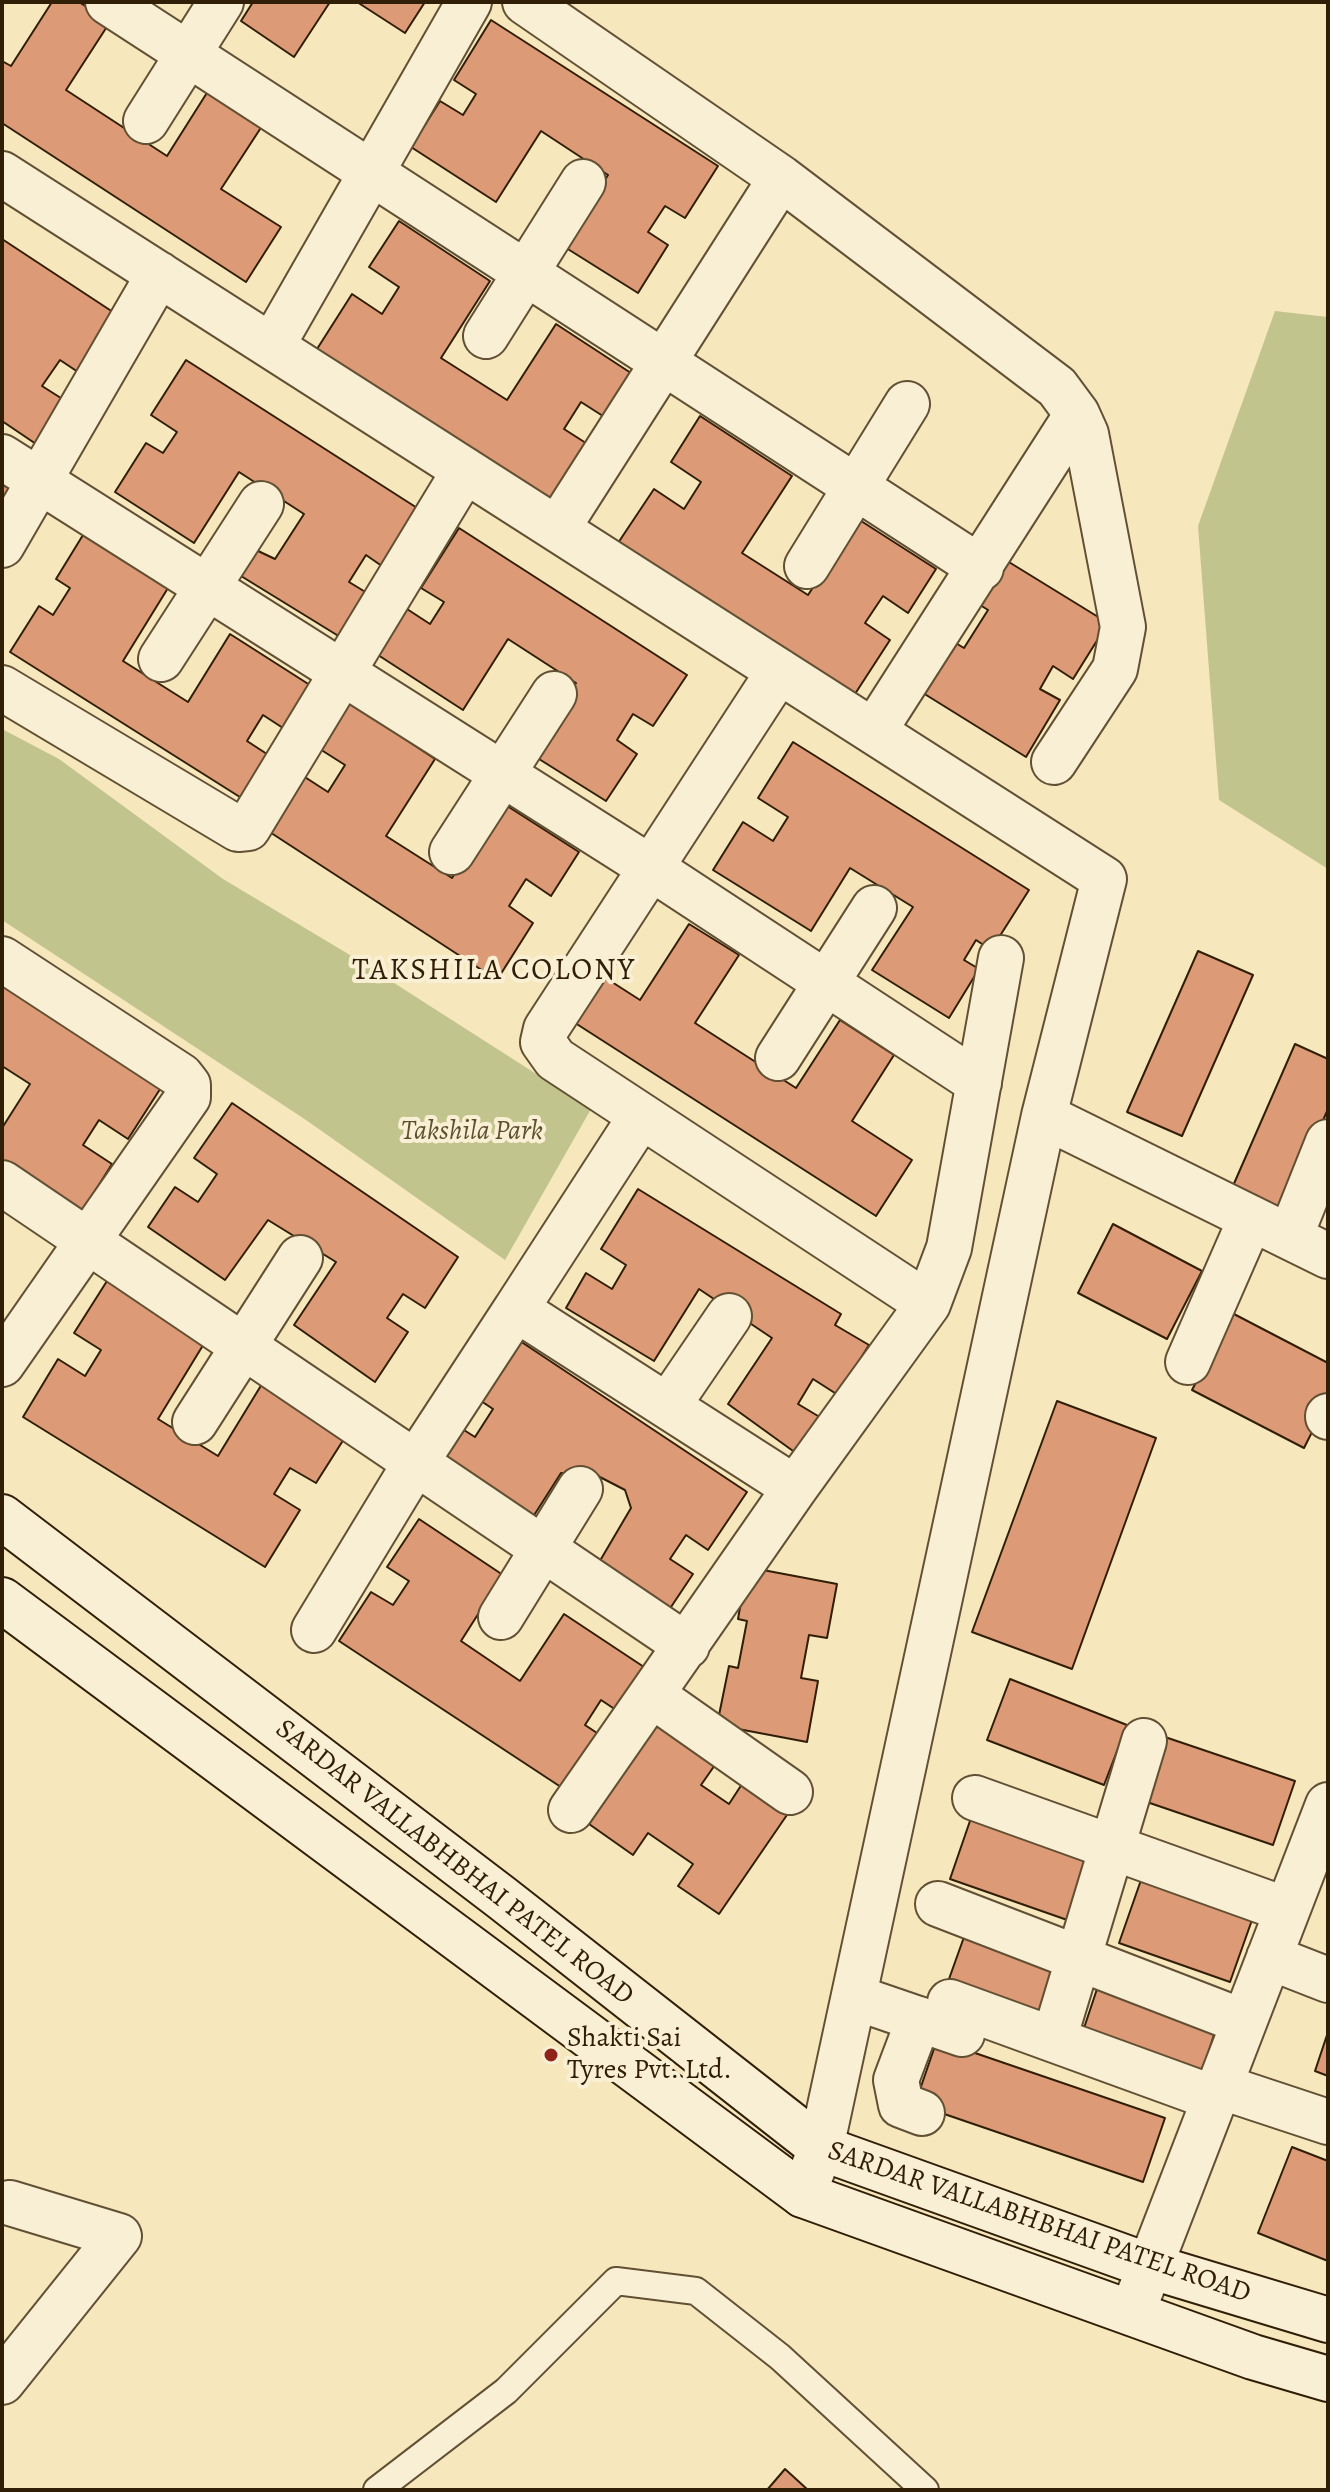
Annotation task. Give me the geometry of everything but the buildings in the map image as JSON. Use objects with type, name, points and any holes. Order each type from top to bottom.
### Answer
[{"type":"street","points":[[108,2],[981,568]]},
{"type":"street","points":[[146,121],[221,2]]},
{"type":"street","points":[[272,346],[469,2]]},
{"type":"street","points":[[525,2],[781,178],[1057,387],[1077,414],[1086,434],[1120,612],[1122,647],[1115,669],[1054,762]]},
{"type":"street","points":[[2,174],[1104,879],[1044,1116],[821,2148],[803,2195]]},
{"type":"street","points":[[557,529],[660,362],[781,178]]},
{"type":"street","points":[[486,336],[583,182]]},
{"type":"street","points":[[2,545],[159,274]]},
{"type":"street","points":[[807,566],[907,404]]},
{"type":"street","points":[[874,731],[1077,414]]},
{"type":"street","points":[[2,457],[651,868],[979,1083]]},
{"type":"street","points":[[2,688],[243,830],[252,826],[341,672],[465,470]]},
{"type":"street","points":[[161,659],[261,504]]},
{"type":"street","points":[[779,671],[546,1029],[543,1042],[555,1059],[928,1304]]},
{"type":"street","points":[[452,852],[554,694]]},
{"type":"street","points":[[778,1058],[874,908]]},
{"type":"street","points":[[571,1810],[795,1488],[928,1304],[949,1248],[1001,958]]},
{"type":"street","points":[[2,959],[181,1076],[188,1085],[188,1097],[2,1364]]},
{"type":"street","points":[[314,1630],[416,1462],[641,1116]]},
{"type":"street","points":[[1044,1116],[1309,1246],[1328,1142]]},
{"type":"street","points":[[2,1183],[687,1646]]},
{"type":"street","points":[[1188,1362],[1251,1218]]},
{"type":"street","points":[[195,1422],[300,1258]]},
{"type":"street","points":[[516,1309],[669,1404],[795,1488]]},
{"type":"street","points":[[669,1404],[729,1316]]},
{"type":"street","points":[[501,1617],[580,1489]]},
{"type":"street","name":"SARDAR VALLABHBHAI PATEL ROAD","points":[[2,1517],[489,1888],[821,2148],[1149,2266],[1328,2320]]},
{"type":"street","name":"SARDAR VALLABHBHAI PATEL ROAD","points":[[2,1600],[803,2195],[1253,2357],[1328,2379]]},
{"type":"street","points":[[652,1695],[790,1792]]},
{"type":"street","points":[[1054,2039],[1144,1741]]},
{"type":"street","points":[[975,1798],[1287,1910]]},
{"type":"street","points":[[1132,2313],[1287,1910],[1323,1831]]},
{"type":"street","points":[[938,1904],[1244,2022]]},
{"type":"street","points":[[1269,1957],[1328,1980]]},
{"type":"street","points":[[854,1997],[1054,2039],[1217,2092],[1328,2122]]},
{"type":"street","points":[[922,2113],[901,2105],[895,2088],[944,2018]]},
{"type":"street","points":[[2,2382],[119,2236],[10,2203]]},
{"type":"lane","points":[[377,2490],[506,2391],[616,2281],[696,2291],[780,2357],[925,2490]]},
{"type":"green space","points":[[1275,311],[1328,317],[1328,869],[1219,800],[1198,526]]},
{"type":"green space","name":"Takshila Park","points":[[2,729],[59,759],[223,879],[355,958],[591,1109],[505,1260],[306,1120],[2,920]]},
{"type":"place","name":"Shakti Sai Tyres Pvt. Ltd.","points":[[551,2055]]},
{"type":"district","name":"TAKSHILA COLONY","points":[[494,972]]}]
